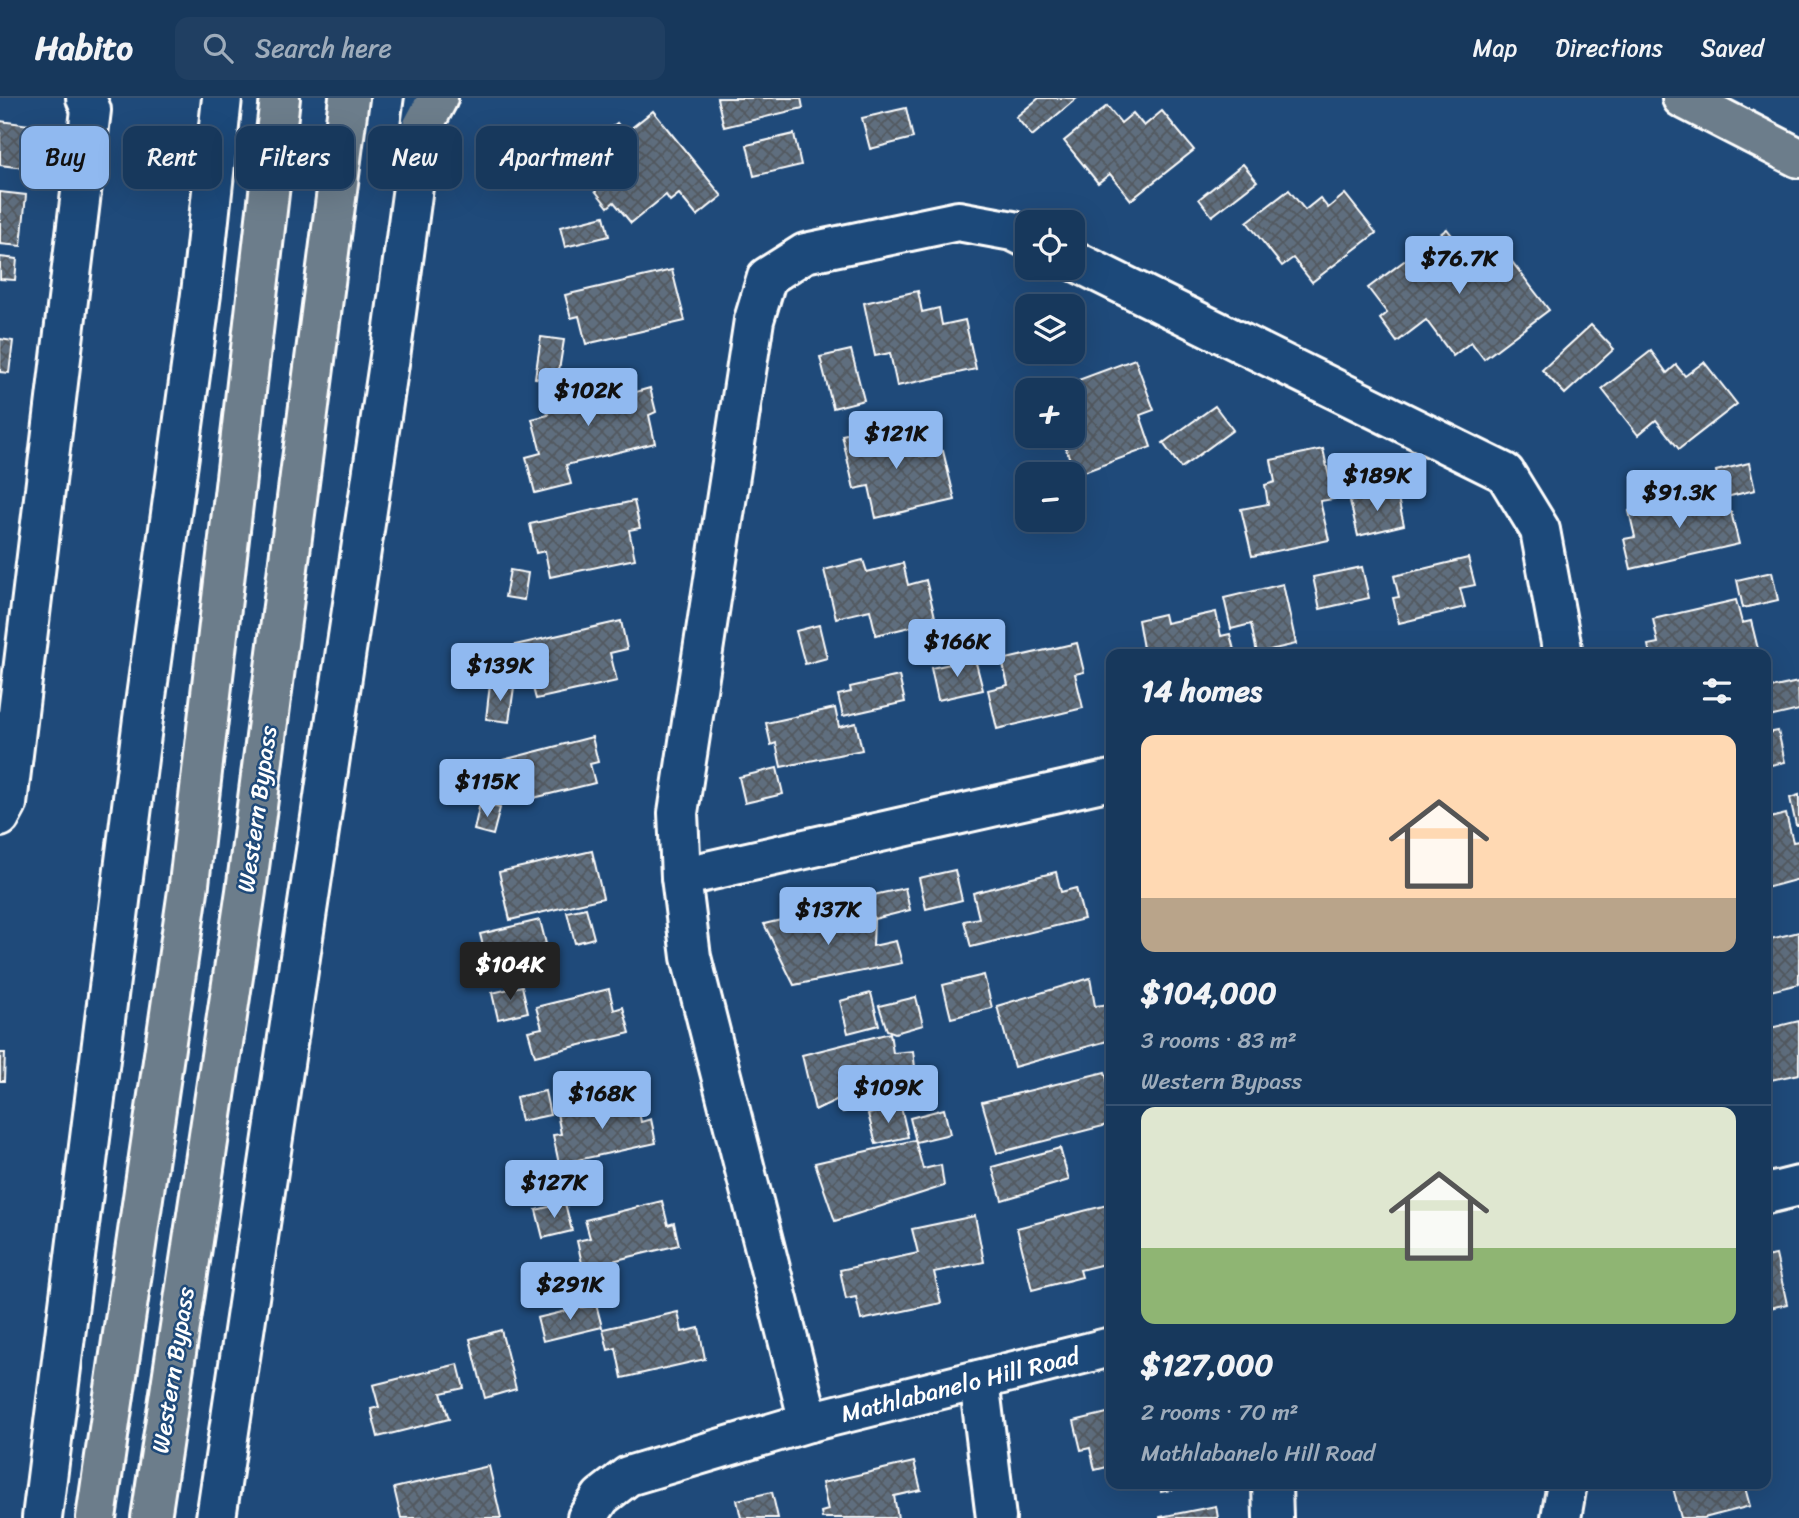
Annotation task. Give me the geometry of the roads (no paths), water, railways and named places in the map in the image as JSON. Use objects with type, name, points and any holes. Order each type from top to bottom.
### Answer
[{"type":"main road","points":[[96,1518],[189,884],[280,98]]},
{"type":"main road","name":"Western Bypass","points":[[151,1518],[246,891],[349,98]]},
{"type":"main road","points":[[1682,98],[1799,158]]},
{"type":"street","points":[[0,817],[7,804],[91,110],[86,98]]},
{"type":"street","points":[[42,1518],[143,719],[201,293],[222,98]]},
{"type":"street","points":[[216,1518],[428,108]]},
{"type":"street","points":[[809,1422],[691,957],[681,877],[678,813],[754,320],[767,277],[805,253],[958,221],[1015,232]]},
{"type":"street","points":[[1085,266],[1505,473],[1539,530],[1562,649]]},
{"type":"street","points":[[681,877],[1106,781]]},
{"type":"street","points":[[1771,1194],[1799,1186]]},
{"type":"street","name":"Mathlabanelo Hill Road","points":[[587,1518],[601,1497],[628,1476],[809,1422],[1106,1348]]},
{"type":"street","points":[[979,1380],[996,1518]]},
{"type":"street","points":[[1272,1489],[1273,1518]]},
{"type":"street","points":[[1562,1518],[1566,1489]]}]
